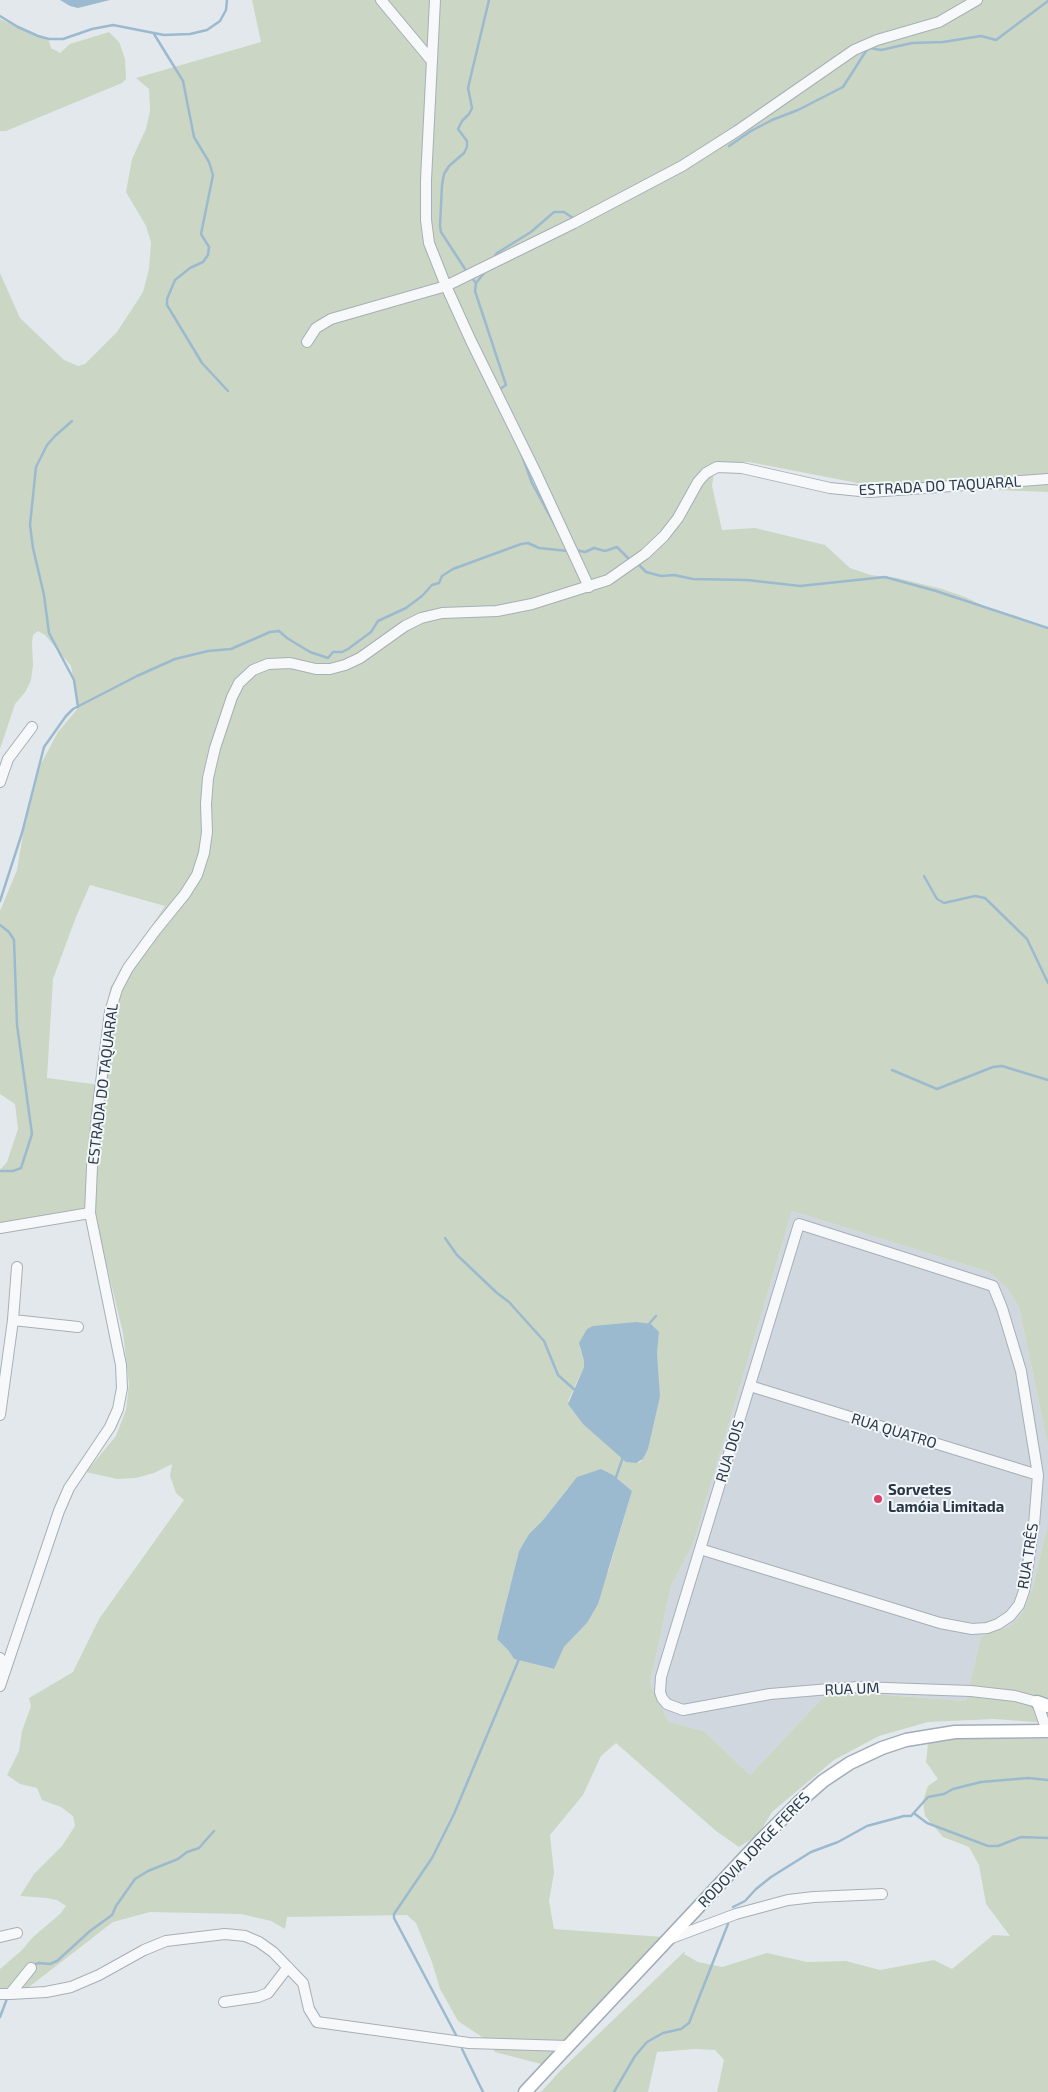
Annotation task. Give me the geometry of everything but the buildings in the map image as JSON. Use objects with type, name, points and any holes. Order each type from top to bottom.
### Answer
[{"type":"main road","name":"RODOVIA JORGE FERES","points":[[525,2092],[798,1803],[823,1781],[850,1763],[882,1748],[930,1735],[984,1731],[1048,1731]]},
{"type":"street","points":[[381,0],[431,60]]},
{"type":"street","points":[[435,0],[431,60],[426,220],[429,243],[446,286],[589,587]]},
{"type":"street","points":[[308,342],[316,328],[330,319],[446,286],[510,256],[682,166],[745,126],[854,50],[877,40],[939,22],[977,0]]},
{"type":"street","name":"ESTRADA DO TAQUARAL","points":[[1,1684],[59,1511],[69,1488],[110,1427],[118,1409],[122,1388],[121,1365],[90,1213],[92,1167],[106,1036],[112,1004],[117,989],[128,968],[185,894],[197,875],[204,853],[207,832],[206,804],[208,778],[220,731],[239,683],[253,670],[268,664],[290,663],[323,669],[345,665],[360,658],[405,626],[421,618],[442,613],[497,611],[532,604],[608,580],[645,554],[664,536],[678,518],[698,482],[706,473],[717,467],[742,468],[830,488],[870,492],[1048,479]]},
{"type":"street","points":[[0,782],[8,759],[32,727]]},
{"type":"street","points":[[0,1228],[90,1213]]},
{"type":"street","name":"RUA DOIS","points":[[661,1677],[799,1224]]},
{"type":"street","name":"RUA TRÊS","points":[[700,1549],[940,1623],[972,1629],[987,1628],[998,1624],[1010,1616],[1019,1605],[1024,1592],[1034,1525],[1038,1475],[1021,1372],[1002,1308],[993,1286],[799,1224]]},
{"type":"street","points":[[0,1415],[3,1374],[12,1320],[16,1267]]},
{"type":"street","points":[[12,1320],[78,1327]]},
{"type":"street","name":"RUA QUATRO","points":[[750,1386],[1038,1475]]},
{"type":"street","points":[[0,1658],[1,1684]]},
{"type":"street","name":"RUA UM","points":[[661,1677],[660,1692],[662,1698],[667,1704],[683,1710],[770,1694],[858,1687],[971,1691],[1015,1696],[1043,1704],[1048,1731]]},
{"type":"street","points":[[668,1940],[736,1914],[788,1900],[882,1894]]},
{"type":"street","points":[[0,1937],[17,1933]]},
{"type":"street","points":[[5,1994],[46,1992],[71,1987],[100,1975],[144,1950],[166,1941],[225,1934],[246,1936],[260,1942],[288,1967],[303,1983],[312,2016],[318,2022],[469,2043],[568,2046]]},
{"type":"street","points":[[224,2002],[258,1997],[268,1993],[288,1967]]},
{"type":"street","points":[[5,1994],[31,1968]]},
{"type":"shaded area","points":[[792,1211],[989,1272],[1007,1288],[1019,1307],[1048,1446],[1048,1524],[1032,1590],[1023,1612],[1009,1627],[981,1636],[966,1701],[872,1694],[825,1695],[750,1775],[704,1731],[669,1722],[650,1684],[671,1586],[693,1544]]},
{"type":"green space","points":[[252,0],[1048,0],[1048,492],[868,485],[749,462],[733,463],[714,472],[712,486],[722,530],[755,528],[825,545],[850,568],[871,575],[897,578],[942,589],[990,609],[1016,616],[1035,625],[1048,627],[1048,1446],[1019,1307],[1007,1288],[989,1272],[792,1211],[693,1544],[671,1586],[650,1684],[669,1722],[704,1731],[750,1775],[825,1695],[872,1694],[966,1701],[981,1636],[1009,1627],[1023,1612],[1032,1590],[1048,1524],[1048,1723],[994,1719],[928,1722],[879,1736],[834,1760],[772,1812],[758,1835],[739,1847],[716,1831],[616,1743],[601,1756],[583,1795],[550,1835],[554,1873],[549,1901],[554,1929],[663,1937],[545,2065],[495,2052],[488,2041],[458,2021],[440,1989],[432,1962],[416,1923],[407,1915],[287,1917],[285,1929],[271,1921],[241,1914],[150,1912],[113,1922],[25,1990],[0,1990],[0,1969],[60,1914],[66,1906],[57,1900],[20,1896],[34,1874],[62,1846],[75,1826],[73,1816],[61,1807],[42,1800],[37,1788],[20,1784],[7,1775],[19,1751],[22,1731],[31,1706],[29,1698],[73,1672],[99,1619],[184,1500],[176,1493],[170,1476],[172,1464],[154,1473],[136,1478],[117,1479],[86,1472],[116,1436],[126,1410],[129,1384],[123,1333],[95,1217],[0,1226],[0,1170],[7,1162],[18,1129],[15,1104],[0,1094],[0,911],[17,870],[24,828],[41,764],[58,732],[79,707],[71,666],[45,635],[38,631],[33,635],[32,642],[33,665],[31,680],[26,691],[15,704],[0,749],[0,273],[20,318],[64,360],[78,366],[85,364],[117,332],[143,292],[149,269],[151,242],[146,226],[126,192],[132,159],[146,129],[150,111],[149,89],[136,78],[261,42]],"holes":[[[90,885],[165,906],[110,988],[100,1085],[47,1078],[53,979]],[[659,1332],[648,1449],[639,1463],[568,1401],[584,1367],[580,1348]],[[613,1475],[632,1491],[609,1569],[587,1623],[564,1647],[553,1669],[514,1659],[497,1639],[519,1551],[529,1534],[543,1520],[568,1488]]]},
{"type":"green space","points":[[0,19],[49,41],[51,48],[60,53],[70,44],[109,32],[119,42],[125,59],[126,79],[122,83],[6,131],[0,131]]},
{"type":"green space","points":[[953,1739],[1048,1739],[1048,2092],[717,2092],[724,2060],[715,2050],[695,2049],[657,2052],[648,2092],[541,2092],[561,2070],[685,1951],[684,1954],[698,1962],[722,1967],[767,1953],[807,1962],[846,1961],[880,1970],[934,1960],[952,1969],[993,1935],[1010,1936],[986,1904],[979,1865],[969,1847],[943,1837],[925,1816],[923,1801],[928,1786],[938,1779],[926,1762],[928,1744]]},
{"type":"water","points":[[60,0],[110,0],[78,8]]},
{"type":"water","points":[[637,1322],[651,1324],[659,1332],[657,1354],[660,1396],[648,1449],[643,1459],[636,1463],[626,1462],[583,1424],[568,1404],[584,1367],[579,1343],[587,1329],[593,1326]]},
{"type":"water","points":[[601,1469],[613,1475],[632,1491],[598,1604],[587,1623],[564,1647],[554,1669],[514,1659],[497,1639],[519,1551],[529,1534],[543,1520],[577,1477]]},
{"type":"waterway","points":[[0,16],[18,27],[49,39],[63,39],[92,29],[113,25],[164,35],[190,34],[207,30],[220,21],[226,10],[227,0]]},
{"type":"waterway","points":[[467,272],[441,232],[442,185],[444,174],[449,166],[464,153],[467,147],[467,141],[458,129],[472,108],[468,88],[489,0]]},
{"type":"waterway","points":[[729,146],[772,120],[798,110],[843,87],[866,51],[870,48],[881,50],[912,43],[943,42],[981,36],[996,40],[1048,1]]},
{"type":"waterway","points":[[154,34],[183,81],[194,137],[209,162],[213,175],[201,234],[209,247],[208,255],[203,262],[190,268],[175,280],[167,299],[167,305],[202,363],[228,391]]},
{"type":"waterway","points":[[493,259],[497,253],[531,232],[554,212],[564,212],[573,218]]},
{"type":"waterway","points":[[485,272],[476,283],[475,291],[506,385],[497,391]]},
{"type":"waterway","points":[[470,276],[476,283]]},
{"type":"waterway","points":[[72,421],[47,445],[36,467],[30,525],[33,548],[44,595],[49,633],[74,680],[78,707]]},
{"type":"waterway","points":[[520,450],[532,483],[557,529]]},
{"type":"waterway","points":[[0,901],[22,833],[44,747],[73,709],[175,659],[208,651],[231,649],[270,632],[279,631],[310,652],[328,658],[333,652],[342,652],[348,649],[371,632],[378,621],[406,608],[422,596],[432,585],[439,583],[442,576],[453,569],[521,544],[528,543],[539,548],[568,551]]},
{"type":"waterway","points":[[576,550],[585,552],[594,548],[605,551],[617,547],[630,560]]},
{"type":"waterway","points":[[637,563],[646,572],[661,576],[674,575],[693,579],[747,580],[800,586],[885,577],[936,591],[1048,628]]},
{"type":"waterway","points":[[924,876],[937,899],[944,903],[975,896],[985,898],[1027,939],[1048,983]]},
{"type":"waterway","points":[[0,925],[9,932],[14,940],[17,1025],[32,1134],[21,1168],[13,1171],[0,1171]]},
{"type":"waterway","points":[[892,1070],[937,1089],[993,1067],[1002,1066],[1048,1080]]},
{"type":"waterway","points":[[445,1238],[457,1255],[509,1302],[544,1341],[558,1375],[576,1391]]},
{"type":"waterway","points":[[648,1325],[656,1316]]},
{"type":"waterway","points":[[615,1480],[623,1457]]},
{"type":"waterway","points":[[456,2035],[394,1918],[394,1914],[432,1858],[454,1814],[519,1659]]},
{"type":"waterway","points":[[733,1907],[745,1901],[771,1877],[811,1852],[838,1842],[867,1826],[904,1816],[911,1816],[928,1797],[981,1782],[1028,1778],[1048,1780]]},
{"type":"waterway","points":[[915,1814],[927,1823],[988,1846],[998,1846],[1021,1837],[1048,1838]]},
{"type":"waterway","points":[[32,1965],[39,1963],[50,1964],[57,1961],[90,1931],[112,1915],[135,1879],[148,1871],[178,1859],[187,1852],[199,1848],[214,1831]]},
{"type":"waterway","points":[[614,2092],[635,2056],[647,2042],[663,2033],[681,2029],[689,2023],[728,1924]]},
{"type":"waterway","points":[[0,2017],[8,1996]]},
{"type":"waterway","points":[[462,2049],[483,2092]]},
{"type":"place","name":"Sorvetes Lamóia Limitada","points":[[878,1499]]}]
